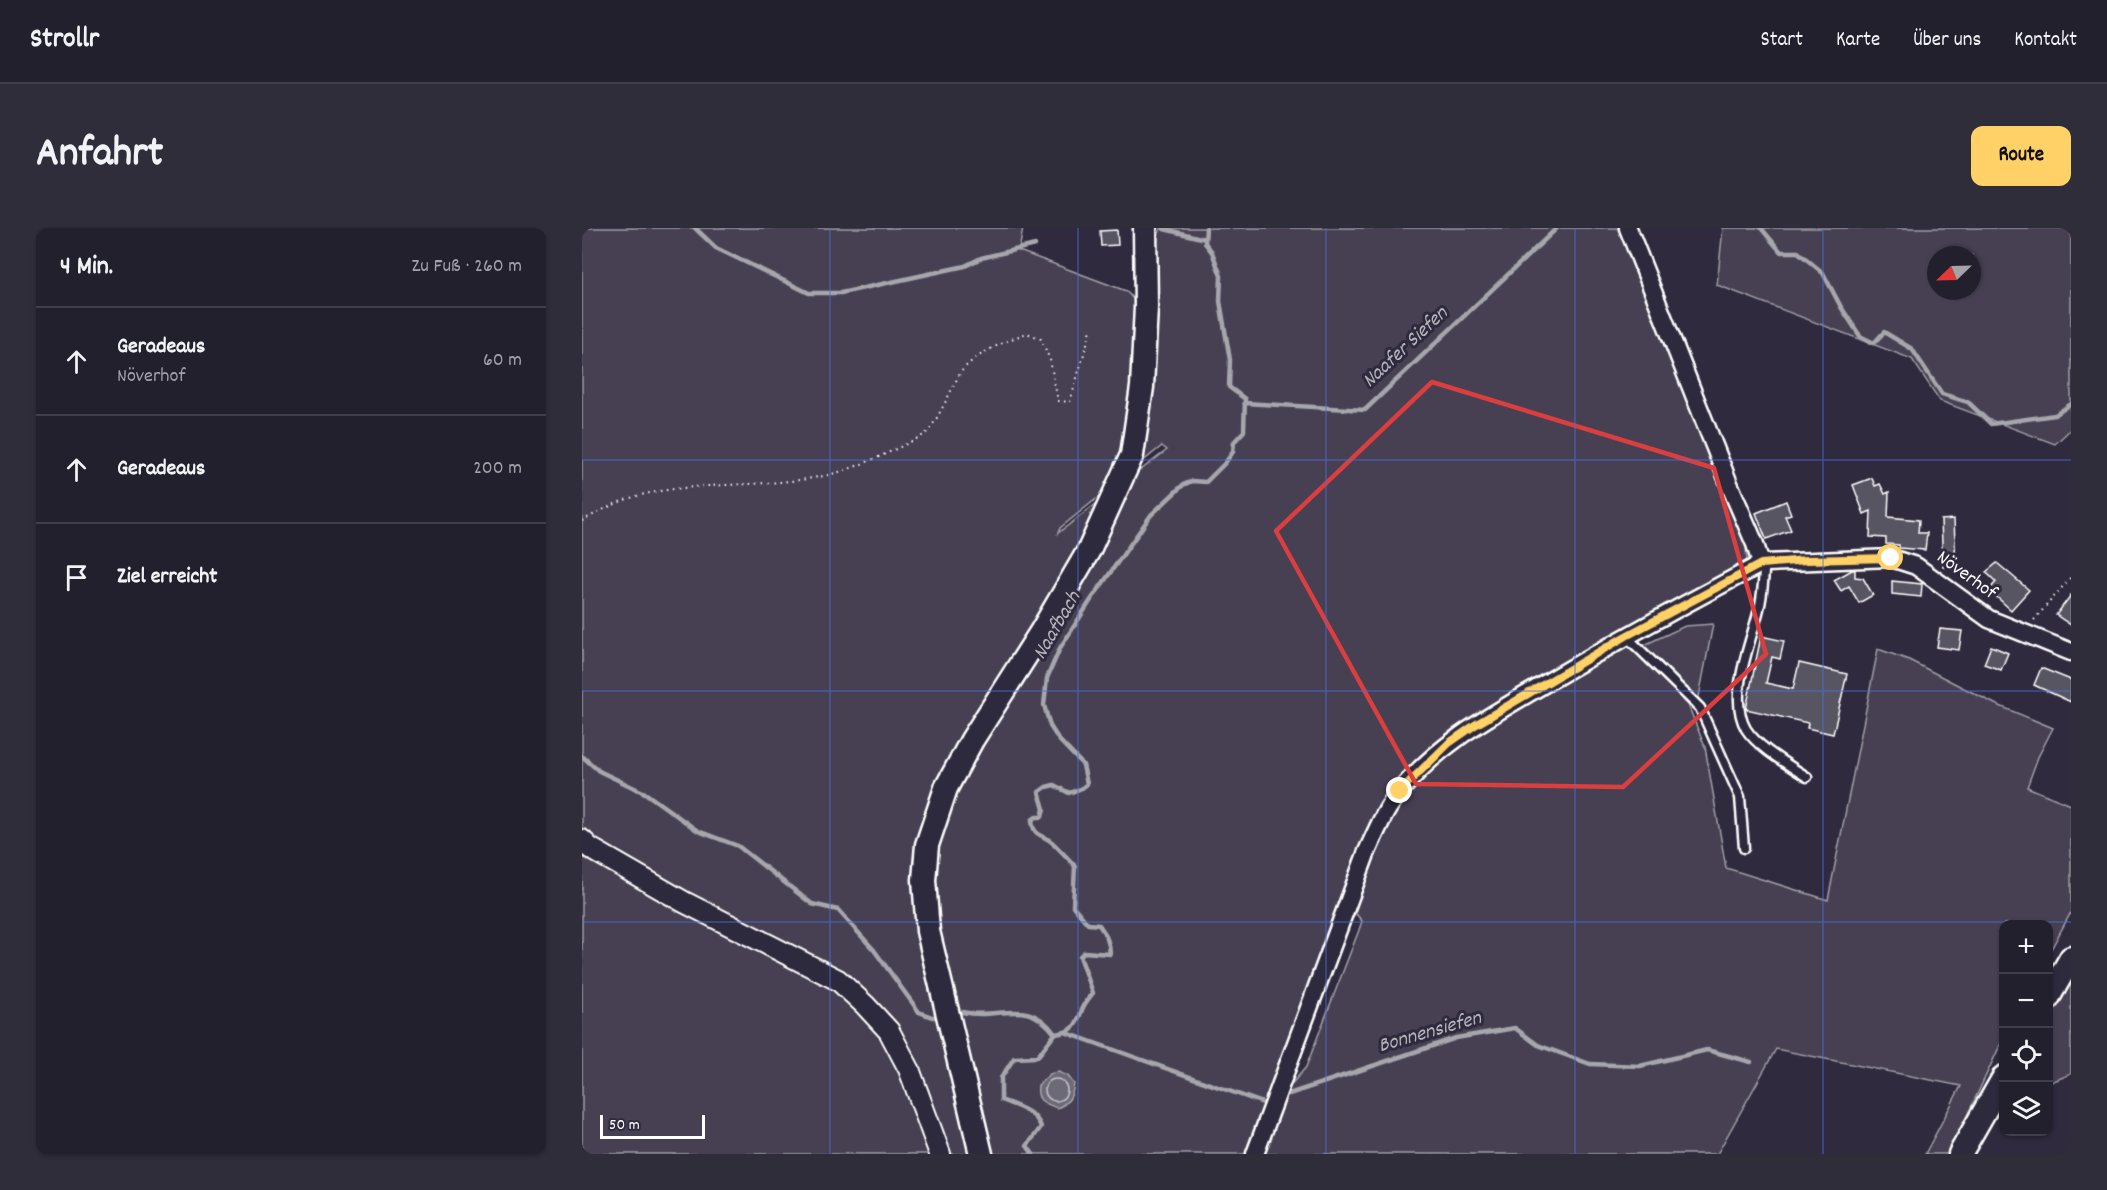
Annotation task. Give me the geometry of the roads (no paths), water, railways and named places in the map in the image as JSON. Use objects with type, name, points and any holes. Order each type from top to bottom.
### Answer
[{"type":"main road","points":[[981,1154],[927,931],[924,880],[927,845],[946,788],[972,740],[1041,632],[1089,550],[1132,455],[1142,387],[1146,307],[1145,228]]},
{"type":"main road","points":[[2053,991],[2071,958]]},
{"type":"main road","points":[[1960,1154],[2001,1082]]},
{"type":"street","points":[[1255,1154],[1366,854],[1382,818],[1400,791],[1449,743],[1475,725],[1626,636],[1763,564],[1628,228]]},
{"type":"street","name":"Növerhof","points":[[1763,564],[1891,558],[1916,566],[1989,619],[2071,652]]},
{"type":"street","points":[[582,840],[590,848],[684,902],[838,980],[888,1031],[909,1069],[940,1154]]},
{"type":"lane","points":[[1763,564],[1760,606],[1742,671],[1739,712],[1747,731],[1808,777]]},
{"type":"lane","points":[[1626,636],[1700,708],[1740,797],[1744,848]]},
{"type":"water","points":[[1058,1072],[1068,1076],[1074,1084],[1069,1099],[1057,1108],[1039,1098],[1038,1085],[1050,1074]]},
{"type":"waterway","points":[[695,228],[716,248],[809,293],[841,293],[965,266],[981,258],[1035,245]]},
{"type":"waterway","name":"Naafbach","points":[[1033,1154],[1027,1146],[1041,1127],[1030,1113],[1001,1100],[1001,1078],[1014,1058],[1037,1057],[1055,1034],[1066,1032],[1076,1024],[1093,993],[1080,956],[1084,952],[1110,954],[1107,938],[1099,925],[1088,924],[1073,906],[1075,866],[1051,841],[1037,833],[1033,826],[1032,820],[1042,817],[1044,809],[1039,792],[1054,785],[1069,793],[1087,784],[1083,765],[1059,740],[1050,726],[1044,705],[1047,678],[1060,648],[1151,515],[1183,485],[1192,481],[1206,482],[1225,463],[1233,452],[1234,442],[1244,431],[1245,399],[1229,387],[1230,360],[1220,301],[1221,276],[1212,252],[1205,243],[1206,228]]},
{"type":"waterway","name":"Naafer Siefen","points":[[1244,403],[1365,410],[1557,228]]},
{"type":"waterway","points":[[1761,228],[1781,252],[1798,252],[1823,273],[1860,336],[1874,343],[1884,332],[1912,349],[1942,394],[1968,402],[1991,424],[2055,415],[2071,404]]},
{"type":"waterway","points":[[1164,229],[1205,239]]},
{"type":"waterway","points":[[582,756],[599,771],[645,793],[698,831],[738,846],[812,904],[838,910],[874,950],[919,1012],[937,1017]]},
{"type":"waterway","points":[[962,1012],[975,1014],[1023,1012],[1034,1015],[1055,1034]]},
{"type":"waterway","name":"Bonnensiefen","points":[[1289,1094],[1456,1038],[1515,1028],[1538,1045],[1590,1064],[1640,1066],[1707,1050],[1751,1062]]},
{"type":"waterway","name":"Bonnensiefen","points":[[1067,1033],[1263,1103]]}]
